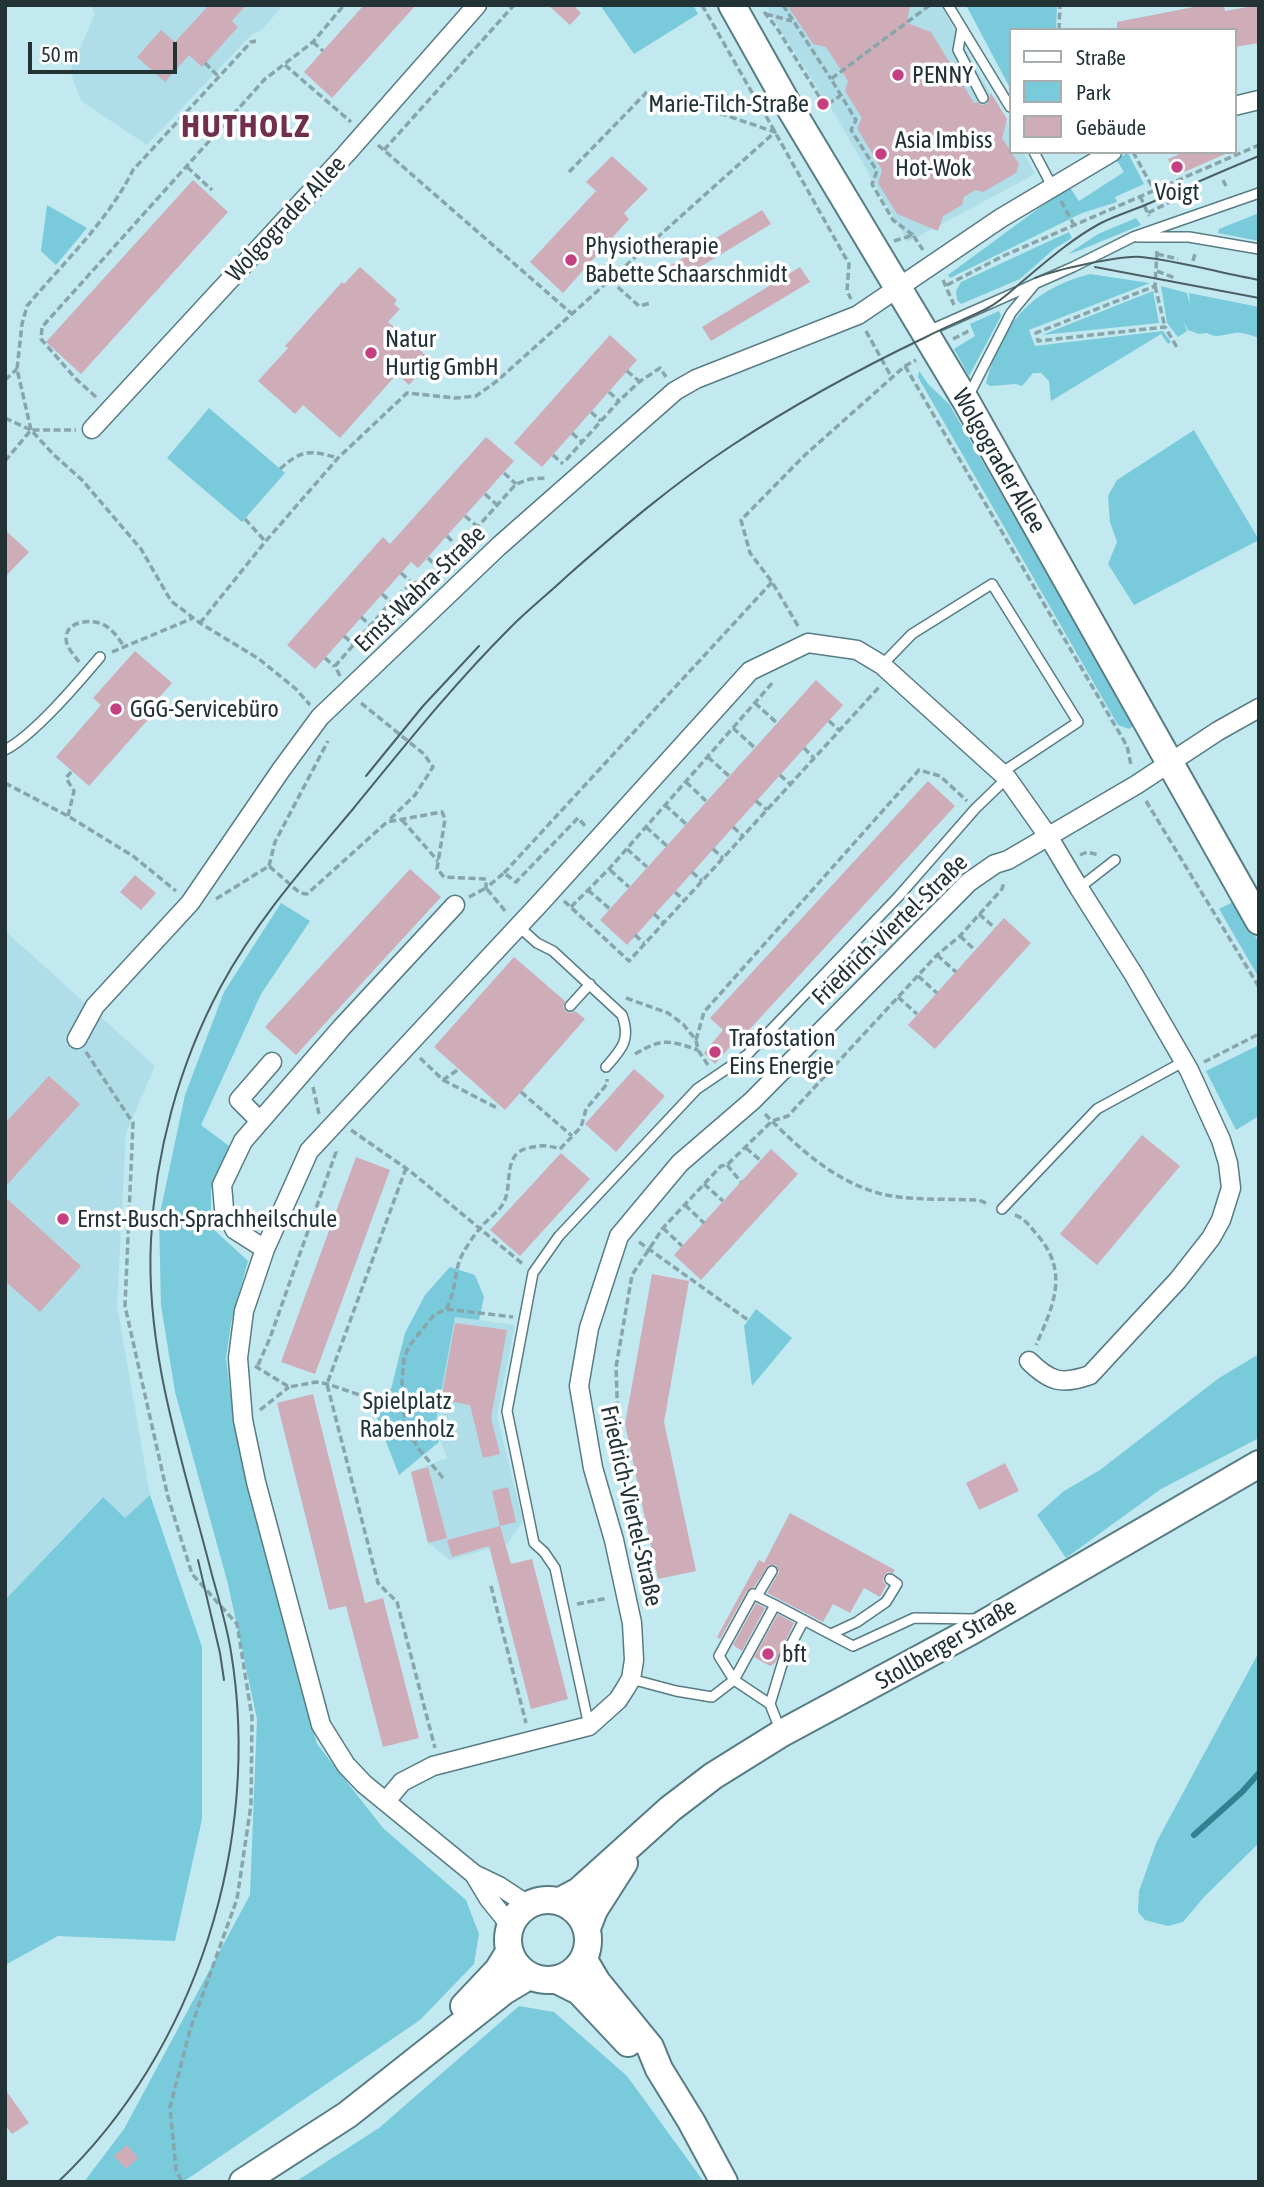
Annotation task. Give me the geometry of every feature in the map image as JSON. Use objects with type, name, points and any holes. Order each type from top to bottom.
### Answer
[{"type":"main road","name":"Wolgograder Allee","points":[[732,5],[965,401],[1259,922]]},
{"type":"main road","name":"Stollberger Straße","points":[[560,1901],[579,1891],[670,1809],[713,1776],[782,1733],[991,1620],[1259,1464]]},
{"type":"main road","name":"Stollberger Straße","points":[[587,1928],[602,1896],[641,1835]]},
{"type":"main road","points":[[548,1900],[560,1901],[581,1916],[587,1928],[589,1944],[584,1960],[568,1976],[556,1980],[547,1981],[529,1976],[520,1970],[509,1952],[510,1926],[517,1914],[528,1905],[548,1900]]},
{"type":"main road","points":[[422,2055],[450,2020],[498,1970],[509,1952]]},
{"type":"main road","points":[[584,1960],[597,1982],[650,2047],[659,2068],[724,2182]]},
{"type":"main road","points":[[243,2182],[347,2115],[504,1991],[529,1976]]},
{"type":"main road","points":[[556,1980],[579,1992],[626,2042],[659,2068]]},
{"type":"street","name":"Wolgograder Allee","points":[[92,429],[364,133],[477,5]]},
{"type":"street","points":[[1236,106],[1259,100]]},
{"type":"street","points":[[897,289],[1001,218],[1109,154]]},
{"type":"street","name":"Ernst-Wabra-Straße","points":[[77,1039],[95,1006],[190,903],[320,717],[499,546],[556,485],[674,391],[696,379],[858,315],[897,289]]},
{"type":"street","points":[[528,1905],[474,1874],[386,1801],[346,1765],[321,1725],[256,1482],[242,1411],[239,1366],[244,1311],[265,1249],[309,1151],[751,671],[808,643],[857,650],[887,669],[1004,776],[1048,835],[1134,975],[1186,1066],[1221,1140],[1228,1163],[1231,1188],[1221,1220],[1211,1238],[1178,1280],[1090,1375],[1061,1382],[1041,1373],[1029,1361]]},
{"type":"street","name":"Friedrich-Viertel-Straße","points":[[631,1679],[634,1660],[632,1623],[614,1540],[597,1484],[579,1387],[589,1328],[619,1236],[680,1163],[752,1101],[969,882],[995,864],[1008,860],[1171,764],[1217,731],[1259,708]]},
{"type":"street","points":[[265,1249],[234,1230],[224,1209],[222,1185],[243,1140],[455,905]]},
{"type":"street","points":[[260,1121],[239,1100],[272,1062]]},
{"type":"street","points":[[386,1801],[402,1782],[433,1766],[589,1726],[618,1700],[631,1679]]},
{"type":"street","points":[[474,1874],[510,1926]]},
{"type":"lane","points":[[948,5],[1009,105]]},
{"type":"lane","points":[[962,28],[958,50],[983,98]]},
{"type":"lane","points":[[1035,154],[1053,188]]},
{"type":"lane","points":[[928,341],[960,317],[1133,237],[1155,233],[1259,193]]},
{"type":"lane","points":[[1155,233],[1259,249]]},
{"type":"lane","points":[[965,401],[1010,313],[1036,283]]},
{"type":"lane","points":[[589,1726],[555,1568],[534,1543],[507,1411],[533,1273],[559,1236],[697,1089],[747,1055],[898,897],[1004,776],[1078,722],[992,584],[912,634],[887,669]]},
{"type":"lane","points":[[5,750],[16,745],[100,657]]},
{"type":"lane","points":[[1079,888],[1115,860]]},
{"type":"lane","points":[[518,926],[537,943],[553,951],[622,1015],[626,1038],[606,1067]]},
{"type":"lane","points":[[570,1006],[590,984]]},
{"type":"lane","points":[[1002,1209],[1097,1109],[1186,1066]]},
{"type":"lane","points":[[757,1596],[772,1571]]},
{"type":"lane","points":[[831,1634],[857,1622],[886,1602],[897,1584],[890,1579]]},
{"type":"lane","points":[[782,1733],[770,1704],[734,1680],[719,1656],[753,1594],[853,1646],[914,1618],[991,1620]]},
{"type":"lane","points":[[631,1679],[712,1697],[734,1680],[775,1605]]},
{"type":"lane","points":[[770,1704],[784,1658],[804,1620]]},
{"type":"path","points":[[111,410],[76,379],[41,339],[42,327],[265,79],[313,42],[344,5]]},
{"type":"path","points":[[384,150],[514,5]]},
{"type":"path","points":[[702,5],[849,264],[847,291],[880,360],[892,378]]},
{"type":"path","points":[[759,5],[825,106],[840,96]]},
{"type":"path","points":[[783,5],[856,120],[851,130],[877,171],[872,184],[893,220],[913,235],[947,285],[967,332],[928,341],[905,366],[805,455],[741,520],[750,554],[772,582],[808,643]]},
{"type":"path","points":[[831,79],[930,5]]},
{"type":"path","points":[[1059,28],[1060,5]]},
{"type":"path","points":[[766,14],[794,21]]},
{"type":"path","points":[[31,430],[17,369],[22,324],[27,306],[121,194],[133,170],[251,42],[256,41]]},
{"type":"path","points":[[313,42],[323,51]]},
{"type":"path","points":[[205,63],[219,77]]},
{"type":"path","points":[[285,65],[572,314]]},
{"type":"path","points":[[569,172],[647,92]]},
{"type":"path","points":[[700,97],[719,113],[775,132]]},
{"type":"path","points":[[200,623],[265,542],[338,458],[407,393],[455,398],[476,396],[497,381],[775,132]]},
{"type":"path","points":[[947,285],[1003,256],[1259,145]]},
{"type":"path","points":[[1134,154],[1154,190]]},
{"type":"path","points":[[187,167],[212,190]]},
{"type":"path","points":[[1223,180],[1226,186]]},
{"type":"path","points":[[1053,188],[1074,225]]},
{"type":"path","points":[[1140,196],[1155,233],[1155,286],[1165,327],[1178,349]]},
{"type":"path","points":[[1148,213],[1170,202]]},
{"type":"path","points":[[849,264],[873,248],[913,235]]},
{"type":"path","points":[[1157,254],[1178,259]]},
{"type":"path","points":[[1193,261],[1195,254]]},
{"type":"path","points":[[1157,271],[1175,278]]},
{"type":"path","points":[[610,280],[639,306],[651,303]]},
{"type":"path","points":[[1155,286],[1036,334],[1038,341],[1165,327]]},
{"type":"path","points":[[905,366],[1126,746],[1136,785],[1259,987]]},
{"type":"path","points":[[335,666],[391,602],[412,583],[426,582],[440,569],[516,484],[530,479],[556,485],[563,464],[618,401],[639,382],[660,368],[674,391]]},
{"type":"path","points":[[5,380],[17,369]]},
{"type":"path","points":[[627,371],[639,382]]},
{"type":"path","points":[[608,392],[618,401]]},
{"type":"path","points":[[591,412],[601,421]]},
{"type":"path","points":[[5,418],[31,430],[82,480],[141,549],[171,601],[200,623],[259,659],[296,689],[320,717],[335,727],[275,842],[268,866],[199,910],[133,856],[68,816],[5,783]]},
{"type":"path","points":[[5,461],[31,430],[92,429]]},
{"type":"path","points":[[572,433],[582,442]]},
{"type":"path","points":[[280,469],[296,454],[318,452],[338,458]]},
{"type":"path","points":[[553,455],[563,464]]},
{"type":"path","points":[[504,473],[516,484]]},
{"type":"path","points":[[485,494],[496,505]]},
{"type":"path","points":[[465,516],[477,526]]},
{"type":"path","points":[[245,519],[265,542]]},
{"type":"path","points":[[447,536],[458,547]]},
{"type":"path","points":[[428,558],[440,569]]},
{"type":"path","points":[[401,573],[412,583]]},
{"type":"path","points":[[486,888],[504,873],[772,582]]},
{"type":"path","points":[[382,594],[391,602]]},
{"type":"path","points":[[361,617],[371,625]]},
{"type":"path","points":[[100,657],[193,618]]},
{"type":"path","points":[[86,673],[68,647],[66,636],[74,625],[92,621],[103,624],[113,631],[125,648]]},
{"type":"path","points":[[344,636],[354,645]]},
{"type":"path","points":[[571,907],[627,849],[777,678],[790,652]]},
{"type":"path","points":[[268,866],[300,893],[307,894],[387,822],[432,772],[432,763],[424,754],[348,693],[335,666],[325,658]]},
{"type":"path","points":[[552,890],[629,961],[839,730],[887,669]]},
{"type":"path","points":[[755,703],[777,723]]},
{"type":"path","points":[[829,721],[839,730]]},
{"type":"path","points":[[733,728],[755,748]]},
{"type":"path","points":[[804,748],[814,758]]},
{"type":"path","points":[[708,757],[729,776]]},
{"type":"path","points":[[715,1076],[698,1050],[696,1040],[704,1012],[919,770],[940,776],[975,809]]},
{"type":"path","points":[[68,816],[74,791],[66,778],[72,771]]},
{"type":"path","points":[[780,775],[790,784]]},
{"type":"path","points":[[685,782],[706,802]]},
{"type":"path","points":[[756,801],[767,810]]},
{"type":"path","points":[[666,805],[686,824]]},
{"type":"path","points":[[387,822],[442,812],[444,814],[437,869],[444,877],[486,880],[486,888],[518,926]]},
{"type":"path","points":[[504,873],[516,882],[578,818],[586,826],[578,835]]},
{"type":"path","points":[[402,820],[438,861]]},
{"type":"path","points":[[646,827],[667,846]]},
{"type":"path","points":[[733,827],[743,836]]},
{"type":"path","points":[[627,849],[648,867]]},
{"type":"path","points":[[713,849],[723,858]]},
{"type":"path","points":[[1065,864],[1087,852],[1115,860]]},
{"type":"path","points":[[597,1484],[618,1424],[616,1367],[632,1275],[648,1248],[721,1166],[727,1165],[772,1121],[788,1115],[937,955],[960,936],[1002,889],[1008,860]]},
{"type":"path","points":[[609,869],[629,887]]},
{"type":"path","points":[[692,872],[702,881]]},
{"type":"path","points":[[589,890],[610,909]]},
{"type":"path","points":[[675,892],[684,901]]},
{"type":"path","points":[[654,914],[664,923]]},
{"type":"path","points":[[979,914],[995,928]]},
{"type":"path","points":[[635,935],[645,943]]},
{"type":"path","points":[[960,936],[975,950]]},
{"type":"path","points":[[937,955],[956,972]]},
{"type":"path","points":[[918,976],[937,993]]},
{"type":"path","points":[[603,995],[632,999],[668,1013],[683,1024],[696,1040]]},
{"type":"path","points":[[898,997],[918,1014]]},
{"type":"path","points":[[1186,1066],[1259,1034]]},
{"type":"path","points":[[77,1039],[133,1123],[125,1306],[168,1497],[192,1574],[237,1624],[252,1717],[251,1805],[237,1899],[190,2030],[170,2107],[176,2170],[182,2182]]},
{"type":"path","points":[[633,1056],[650,1045],[667,1041],[698,1050]]},
{"type":"path","points":[[408,1046],[443,1080],[497,1108]]},
{"type":"path","points":[[309,1065],[321,1124],[332,1126],[406,1168],[533,1273]]},
{"type":"path","points":[[606,1067],[607,1084]]},
{"type":"path","points":[[443,1080],[459,1069]]},
{"type":"path","points":[[443,1478],[410,1437],[405,1426],[402,1409],[404,1359],[409,1346],[434,1315],[446,1308],[453,1296],[456,1271],[463,1253],[480,1228],[504,1201],[508,1191],[509,1169],[515,1155],[524,1149],[546,1145],[560,1149],[581,1127],[586,1109],[614,1077]]},
{"type":"path","points":[[521,1092],[572,1136]]},
{"type":"path","points":[[752,1101],[818,1164],[859,1187],[898,1197],[979,1200],[1024,1219],[1044,1243],[1057,1269],[1052,1305],[1029,1361]]},
{"type":"path","points":[[258,1366],[336,1152],[332,1126]]},
{"type":"path","points":[[746,1147],[760,1160]]},
{"type":"path","points":[[727,1165],[741,1182]]},
{"type":"path","points":[[406,1168],[327,1384],[378,1583],[397,1602],[434,1745]]},
{"type":"path","points":[[704,1184],[723,1201]]},
{"type":"path","points":[[684,1205],[704,1223]]},
{"type":"path","points":[[663,1228],[682,1246]]},
{"type":"path","points":[[623,1231],[748,1320]]},
{"type":"path","points":[[446,1308],[524,1320]]},
{"type":"path","points":[[239,1366],[258,1366],[289,1387]]},
{"type":"path","points":[[242,1411],[261,1410],[289,1387],[316,1382],[402,1409]]},
{"type":"path","points":[[491,1586],[531,1741]]},
{"type":"path","points":[[591,1601],[602,1599]]},
{"type":"shaded area","points":[[91,5],[283,5],[262,30],[251,35],[147,145],[81,101],[70,71],[95,14]]},
{"type":"shaded area","points":[[765,5],[941,5],[1009,127],[1009,154],[1024,154],[1035,174],[908,242],[840,123]]},
{"type":"shaded area","name":"Ernst-Busch-Sprachheilschule","points":[[5,931],[155,1066],[126,1133],[117,1305],[150,1495],[125,1518],[102,1497],[5,1600]]},
{"type":"shaded area","points":[[455,1317],[515,1325],[497,1416],[523,1521],[508,1543],[450,1560],[428,1543],[411,1472],[447,1458],[435,1425]]},
{"type":"green space","points":[[600,5],[693,5],[698,14],[634,54]]},
{"type":"green space","points":[[966,5],[1057,5],[1056,28],[1009,28],[1009,86]]},
{"type":"green space","points":[[1129,154],[1144,184],[1115,197],[1117,202],[1082,213],[950,278],[948,275],[1069,186],[1079,201],[1124,172],[1116,159]]},
{"type":"green space","points":[[47,205],[87,228],[56,265],[41,251]]},
{"type":"green space","points":[[1259,213],[1259,241],[1218,233],[1219,229]]},
{"type":"green space","points":[[1136,218],[1141,225],[1068,254],[1098,234]]},
{"type":"green space","points":[[1069,232],[1072,238],[1054,249],[1020,279],[961,304],[957,300],[956,291],[961,282]]},
{"type":"green space","points":[[1090,274],[1150,283],[1029,330],[1035,346],[1163,331],[1171,342],[1168,344],[1161,334],[1051,401],[1049,381],[1041,373],[1033,373],[1022,386],[990,386],[986,383],[1000,343],[1021,312],[1050,289]]},
{"type":"green space","points":[[1161,286],[1187,293],[1190,305],[1189,293],[1259,307],[1259,338],[1238,333],[1217,336],[1199,334],[1188,330],[1183,321],[1187,331],[1178,337],[1167,323]]},
{"type":"green space","points":[[1153,291],[1159,323],[1042,335]]},
{"type":"green space","points":[[999,311],[1001,316],[969,376],[954,349],[975,336],[970,324]]},
{"type":"green space","points":[[919,371],[949,404],[1135,725],[1129,729],[1118,725],[918,377]]},
{"type":"green space","points":[[209,408],[285,473],[242,522],[167,458]]},
{"type":"green space","points":[[1194,430],[1259,540],[1134,605],[1108,564],[1117,542],[1110,522],[1108,496],[1117,480]]},
{"type":"green space","points":[[1235,901],[1259,943],[1259,978],[1219,909]]},
{"type":"green space","points":[[281,903],[310,921],[261,994],[201,1125],[229,1146],[211,1190],[211,1227],[248,1261],[231,1323],[226,1358],[233,1413],[317,1744],[383,1828],[466,1900],[479,1934],[474,1964],[420,2020],[183,2182],[84,2182],[124,2129],[250,1895],[257,1719],[228,1584],[175,1392],[161,1305],[159,1218],[185,1095],[224,992]]},
{"type":"green space","points":[[1259,1045],[1259,1116],[1236,1130],[1206,1071]]},
{"type":"green space","name":"Spielplatz Rabenholz","points":[[450,1267],[475,1275],[484,1297],[479,1320],[455,1317],[435,1425],[439,1442],[399,1475],[373,1408],[377,1396],[386,1389],[391,1389],[405,1333],[425,1295]]},
{"type":"green space","points":[[756,1309],[792,1338],[752,1386],[744,1326]]},
{"type":"green space","points":[[1259,1354],[1259,1438],[1161,1489],[1066,1558],[1037,1515],[1064,1491],[1100,1470],[1219,1378]]},
{"type":"green space","points":[[150,1495],[202,1647],[202,1819],[175,1941],[58,1936],[5,1965],[5,1600],[103,1497],[125,1518]]},
{"type":"green space","points":[[1259,1652],[1259,1843],[1204,1897],[1183,1922],[1168,1926],[1145,1920],[1138,1912],[1139,1891],[1157,1841]]},
{"type":"green space","points":[[519,2006],[554,2012],[627,2076],[704,2182],[295,2182],[379,2128]]},
{"type":"building","points":[[209,5],[246,5],[232,21],[238,27],[202,67],[189,55],[165,82],[137,57],[161,30],[175,42]]},
{"type":"building","points":[[364,5],[416,5],[332,98],[304,72]]},
{"type":"building","points":[[548,5],[573,5],[581,13],[570,25]]},
{"type":"building","points":[[787,5],[910,5],[907,23],[931,32],[974,103],[987,104],[991,93],[1007,119],[1002,138],[1009,149],[1009,154],[1012,154],[1019,164],[1016,173],[983,192],[975,190],[964,197],[962,205],[943,216],[938,231],[897,214],[878,183],[882,170],[857,128],[862,118],[845,91],[848,81],[826,47],[813,44]]},
{"type":"building","points":[[1204,5],[1224,5],[1225,11],[1259,5],[1259,43],[1236,47],[1236,28],[1117,28],[1117,22]]},
{"type":"building","points":[[1179,154],[1225,154],[1175,176],[1168,159]]},
{"type":"building","points":[[612,156],[648,189],[624,213],[629,219],[563,293],[530,262],[596,191],[586,182]]},
{"type":"building","points":[[193,180],[228,212],[81,374],[46,342]]},
{"type":"building","points":[[762,210],[771,224],[672,284],[663,270]]},
{"type":"building","points":[[360,267],[397,300],[394,304],[400,309],[388,322],[431,360],[409,385],[397,374],[340,438],[303,405],[295,414],[258,381],[342,282],[344,284]]},
{"type":"building","points":[[800,267],[810,282],[711,341],[702,327]]},
{"type":"building","points":[[610,335],[637,360],[542,467],[514,443]]},
{"type":"building","points":[[486,437],[514,461],[418,568],[411,562],[315,669],[287,645],[383,537],[390,544]]},
{"type":"building","points":[[5,530],[29,552],[5,577]]},
{"type":"building","points":[[135,651],[172,683],[148,710],[153,714],[89,786],[56,757],[101,705],[93,698]]},
{"type":"building","points":[[816,680],[843,705],[627,945],[600,920]]},
{"type":"building","points":[[928,781],[955,806],[715,1064],[704,1053],[723,1030],[710,1018]]},
{"type":"building","points":[[410,869],[441,897],[296,1055],[265,1027]]},
{"type":"building","points":[[135,875],[156,893],[141,910],[120,892]]},
{"type":"building","points":[[1004,918],[1031,943],[935,1049],[908,1025]]},
{"type":"building","points":[[514,957],[565,1001],[563,1007],[566,1012],[575,1011],[585,1019],[505,1110],[434,1047]]},
{"type":"building","points":[[634,1069],[665,1096],[616,1152],[585,1124]]},
{"type":"building","points":[[49,1076],[80,1104],[5,1187],[5,1123]]},
{"type":"building","points":[[1142,1135],[1180,1166],[1097,1265],[1060,1234]]},
{"type":"building","points":[[771,1149],[798,1174],[701,1280],[674,1255]]},
{"type":"building","points":[[561,1153],[590,1179],[520,1256],[490,1230]]},
{"type":"building","points":[[356,1157],[390,1170],[315,1374],[281,1362]]},
{"type":"building","points":[[5,1197],[81,1266],[40,1312],[5,1281]]},
{"type":"building","points":[[652,1274],[689,1281],[664,1422],[696,1571],[658,1579],[625,1424]]},
{"type":"building","points":[[455,1323],[507,1330],[491,1418],[500,1454],[483,1458],[470,1405],[441,1400]]},
{"type":"building","points":[[313,1394],[365,1603],[383,1598],[419,1738],[383,1747],[346,1606],[329,1610],[277,1403]]},
{"type":"building","points":[[1005,1463],[1019,1491],[979,1510],[966,1483]]},
{"type":"building","points":[[428,1467],[447,1538],[428,1543],[411,1472]]},
{"type":"building","points":[[508,1487],[516,1522],[500,1526],[492,1491]]},
{"type":"building","points":[[790,1513],[895,1570],[884,1576],[886,1585],[880,1597],[864,1588],[850,1613],[833,1604],[823,1622],[767,1593],[779,1572],[776,1565],[769,1565],[754,1587],[747,1591],[720,1639],[717,1637],[759,1560],[764,1563]]},
{"type":"building","points":[[500,1526],[511,1564],[532,1559],[568,1699],[531,1709],[489,1546],[452,1557],[447,1540]]},
{"type":"building","points":[[756,1603],[765,1608],[742,1651],[733,1645]]},
{"type":"building","points":[[778,1614],[794,1623],[775,1663],[770,1666],[754,1657]]},
{"type":"building","points":[[5,2089],[29,2123],[12,2134],[5,2125]]},
{"type":"building","points":[[127,2145],[138,2158],[126,2169],[114,2156]]},
{"type":"waterway","points":[[1194,1835],[1259,1773]]},
{"type":"tram line","points":[[58,2182],[107,2129],[148,2070],[182,2006],[208,1938],[227,1868],[237,1796],[238,1723],[231,1652],[160,1367],[151,1283],[151,1240],[153,1207],[164,1142],[181,1079],[205,1017],[234,963],[299,873],[467,673],[529,610],[667,492],[731,446],[802,402],[933,333],[995,304],[1090,229],[1259,156]]},
{"type":"tram line","points":[[1035,278],[1088,264],[1141,257],[1259,280]]},
{"type":"tram line","points":[[1095,267],[1259,298]]},
{"type":"tram line","points":[[366,776],[423,706],[479,646]]},
{"type":"tram line","points":[[198,1560],[224,1680]]},
{"type":"place","name":"PENNY","points":[[898,75]]},
{"type":"place","name":"Marie-Tilch-Straße","points":[[823,104]]},
{"type":"place","name":"Asia Imbiss Hot-Wok","points":[[881,154]]},
{"type":"place","name":"Voigt","points":[[1177,167]]},
{"type":"place","name":"Physiotherapie Babette Schaarschmidt","points":[[571,260]]},
{"type":"place","name":"Natur Hurtig GmbH","points":[[371,353]]},
{"type":"place","name":"GGG-Servicebüro","points":[[116,709]]},
{"type":"place","name":"Trafostation Eins Energie","points":[[715,1052]]},
{"type":"place","name":"Ernst-Busch-Sprachheilschule","points":[[63,1219]]},
{"type":"place","name":"bft","points":[[768,1654]]},
{"type":"district","name":"HUTHOLZ","points":[[246,127]]}]
